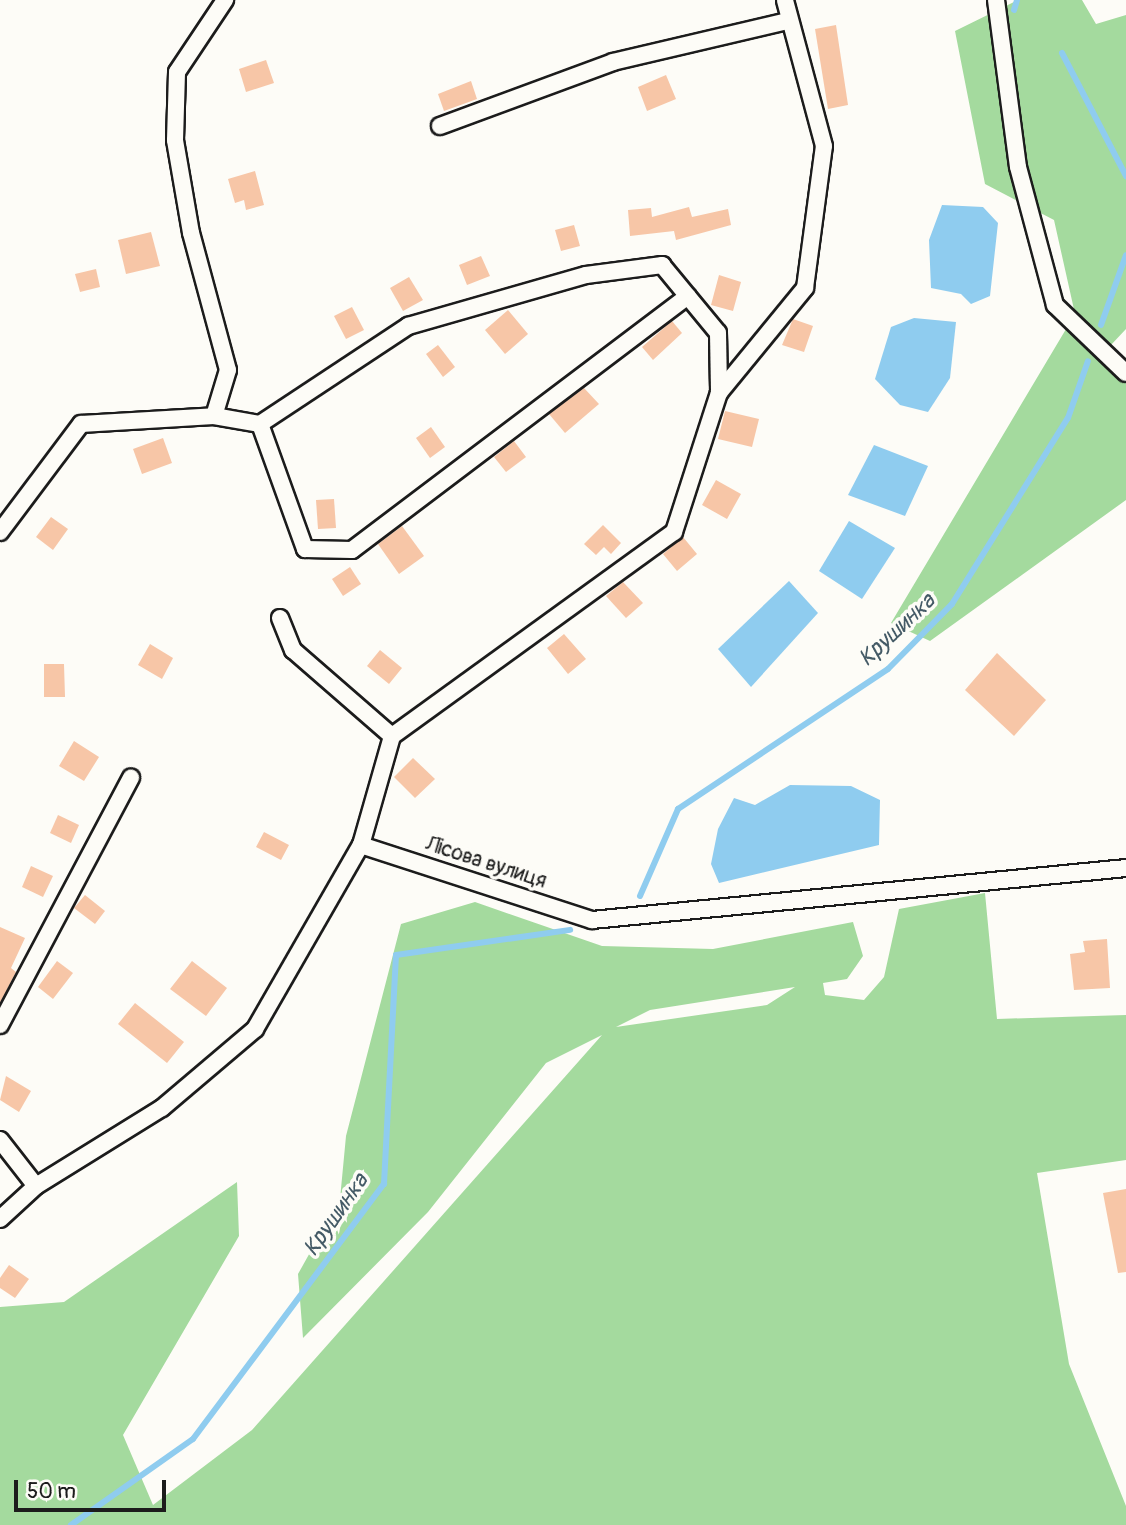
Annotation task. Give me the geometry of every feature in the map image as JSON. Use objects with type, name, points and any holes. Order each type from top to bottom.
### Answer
[{"type":"street","points":[[214,416],[228,370],[191,233],[176,140],[177,72],[225,0]]},
{"type":"street","points":[[719,393],[804,288],[824,146],[788,21],[785,0]]},
{"type":"street","points":[[996,0],[1018,167],[1055,305],[1126,373]]},
{"type":"street","points":[[440,126],[613,62],[788,21]]},
{"type":"street","points":[[0,532],[81,424],[214,416],[260,424],[408,326],[586,275],[662,265],[718,333],[719,393],[674,532],[393,736],[361,845],[255,1029],[162,1108],[36,1186],[0,1219]]},
{"type":"street","points":[[260,424],[305,549],[352,550],[688,296]]},
{"type":"street","points":[[280,618],[293,650],[393,736]]},
{"type":"street","points":[[0,1025],[131,778]]},
{"type":"street","name":"Лісова вулиця","points":[[361,845],[593,920],[1126,867]]},
{"type":"street","points":[[0,1140],[36,1186]]},
{"type":"green space","points":[[1018,0],[1082,0],[1096,24],[1126,15],[1126,329],[1110,346],[1126,366],[1126,500],[930,641],[891,623],[1075,314],[1054,220],[985,184],[955,31]]},
{"type":"green space","points":[[985,893],[997,1019],[1126,1015],[1126,1160],[1037,1173],[1069,1364],[1126,1506],[1126,1525],[0,1525],[0,1307],[64,1302],[237,1182],[239,1236],[123,1435],[153,1505],[252,1430],[602,1035],[546,1063],[428,1212],[303,1338],[298,1274],[340,1199],[346,1136],[401,924],[475,902],[602,946],[713,949],[853,922],[863,956],[847,979],[823,983],[825,995],[864,1000],[884,977],[899,909]],"holes":[[[795,987],[767,1005],[616,1027],[650,1010]]]},
{"type":"water","points":[[942,205],[983,207],[998,223],[990,296],[971,304],[961,294],[931,288],[929,240]]},
{"type":"water","points":[[914,318],[956,322],[950,378],[928,412],[900,405],[875,379],[891,327]]},
{"type":"water","points":[[874,445],[928,466],[905,516],[848,495]]},
{"type":"water","points":[[849,521],[895,548],[862,599],[819,571]]},
{"type":"water","points":[[789,581],[818,613],[751,687],[718,649]]},
{"type":"water","points":[[790,785],[851,786],[880,800],[879,845],[719,883],[711,864],[718,829],[734,798],[755,805]]},
{"type":"building","points":[[836,25],[848,105],[828,109],[815,29]]},
{"type":"building","points":[[266,60],[274,83],[246,92],[239,69]]},
{"type":"building","points":[[666,75],[676,99],[647,111],[638,87]]},
{"type":"building","points":[[471,81],[477,99],[444,111],[438,94]]},
{"type":"building","points":[[255,171],[264,205],[246,210],[244,200],[235,203],[228,179]]},
{"type":"building","points":[[689,207],[692,217],[728,209],[731,225],[676,240],[674,231],[630,236],[628,210],[651,208],[652,217]]},
{"type":"building","points":[[574,225],[580,246],[561,251],[555,230]]},
{"type":"building","points":[[151,232],[160,266],[126,274],[118,240]]},
{"type":"building","points":[[481,256],[490,276],[467,285],[459,265]]},
{"type":"building","points":[[96,269],[100,287],[80,292],[75,274]]},
{"type":"building","points":[[719,275],[741,282],[733,311],[711,305]]},
{"type":"building","points":[[409,277],[423,300],[403,311],[390,288]]},
{"type":"building","points":[[352,307],[364,330],[346,339],[334,316]]},
{"type":"building","points":[[508,310],[528,334],[505,354],[485,330]]},
{"type":"building","points":[[793,319],[813,326],[804,352],[782,345]]},
{"type":"building","points":[[672,321],[682,333],[653,360],[642,347]]},
{"type":"building","points":[[438,345],[455,367],[443,377],[426,354]]},
{"type":"building","points":[[584,388],[599,404],[565,433],[549,414]]},
{"type":"building","points":[[725,411],[759,419],[752,447],[718,439]]},
{"type":"building","points":[[431,427],[445,447],[430,458],[416,438]]},
{"type":"building","points":[[163,438],[172,463],[142,474],[133,449]]},
{"type":"building","points":[[514,441],[526,457],[506,472],[494,457]]},
{"type":"building","points":[[716,480],[741,494],[727,519],[702,505]]},
{"type":"building","points":[[334,499],[336,528],[318,529],[316,500]]},
{"type":"building","points":[[51,517],[68,529],[53,550],[36,537]]},
{"type":"building","points":[[603,525],[621,543],[611,554],[604,547],[596,555],[584,544]]},
{"type":"building","points":[[402,526],[424,556],[399,574],[378,544]]},
{"type":"building","points":[[683,537],[697,554],[677,571],[663,554]]},
{"type":"building","points":[[350,567],[361,584],[343,596],[332,579]]},
{"type":"building","points":[[623,582],[643,603],[626,618],[606,596]]},
{"type":"building","points":[[564,634],[586,659],[568,674],[547,648]]},
{"type":"building","points":[[150,644],[173,658],[162,679],[138,665]]},
{"type":"building","points":[[380,650],[402,668],[389,684],[367,666]]},
{"type":"building","points":[[997,653],[1046,700],[1014,736],[965,690]]},
{"type":"building","points":[[44,664],[64,664],[65,697],[44,697]]},
{"type":"building","points":[[74,741],[99,757],[84,781],[59,766]]},
{"type":"building","points":[[413,758],[435,779],[415,798],[394,777]]},
{"type":"building","points":[[58,815],[79,825],[71,843],[50,833]]},
{"type":"building","points":[[264,832],[289,845],[281,860],[256,847]]},
{"type":"building","points":[[31,866],[53,876],[43,897],[22,887]]},
{"type":"building","points":[[85,895],[105,911],[95,924],[74,908]]},
{"type":"building","points":[[0,927],[25,938],[11,968],[16,972],[0,1003]]},
{"type":"building","points":[[1107,939],[1110,988],[1074,990],[1070,954],[1085,952],[1083,941]]},
{"type":"building","points":[[57,961],[73,973],[53,999],[38,987]]},
{"type":"building","points":[[192,961],[227,988],[206,1016],[170,989]]},
{"type":"building","points":[[135,1003],[184,1042],[167,1063],[118,1024]]},
{"type":"building","points":[[6,1076],[31,1091],[19,1112],[0,1100]]},
{"type":"building","points":[[1126,1189],[1126,1272],[1118,1273],[1103,1193]]},
{"type":"building","points":[[9,1265],[29,1279],[15,1298],[0,1288],[0,1278]]},
{"type":"waterway","name":"Крушинка","points":[[1014,10],[1017,0]]},
{"type":"waterway","name":"Крушинка","points":[[1062,53],[1126,176]]},
{"type":"waterway","name":"Крушинка","points":[[1101,325],[1126,255]]},
{"type":"waterway","name":"Крушинка","points":[[640,896],[678,809],[888,669],[952,604],[1068,418],[1088,361]]},
{"type":"waterway","name":"Крушинка","points":[[71,1525],[193,1439],[384,1184],[396,955],[570,930]]}]
